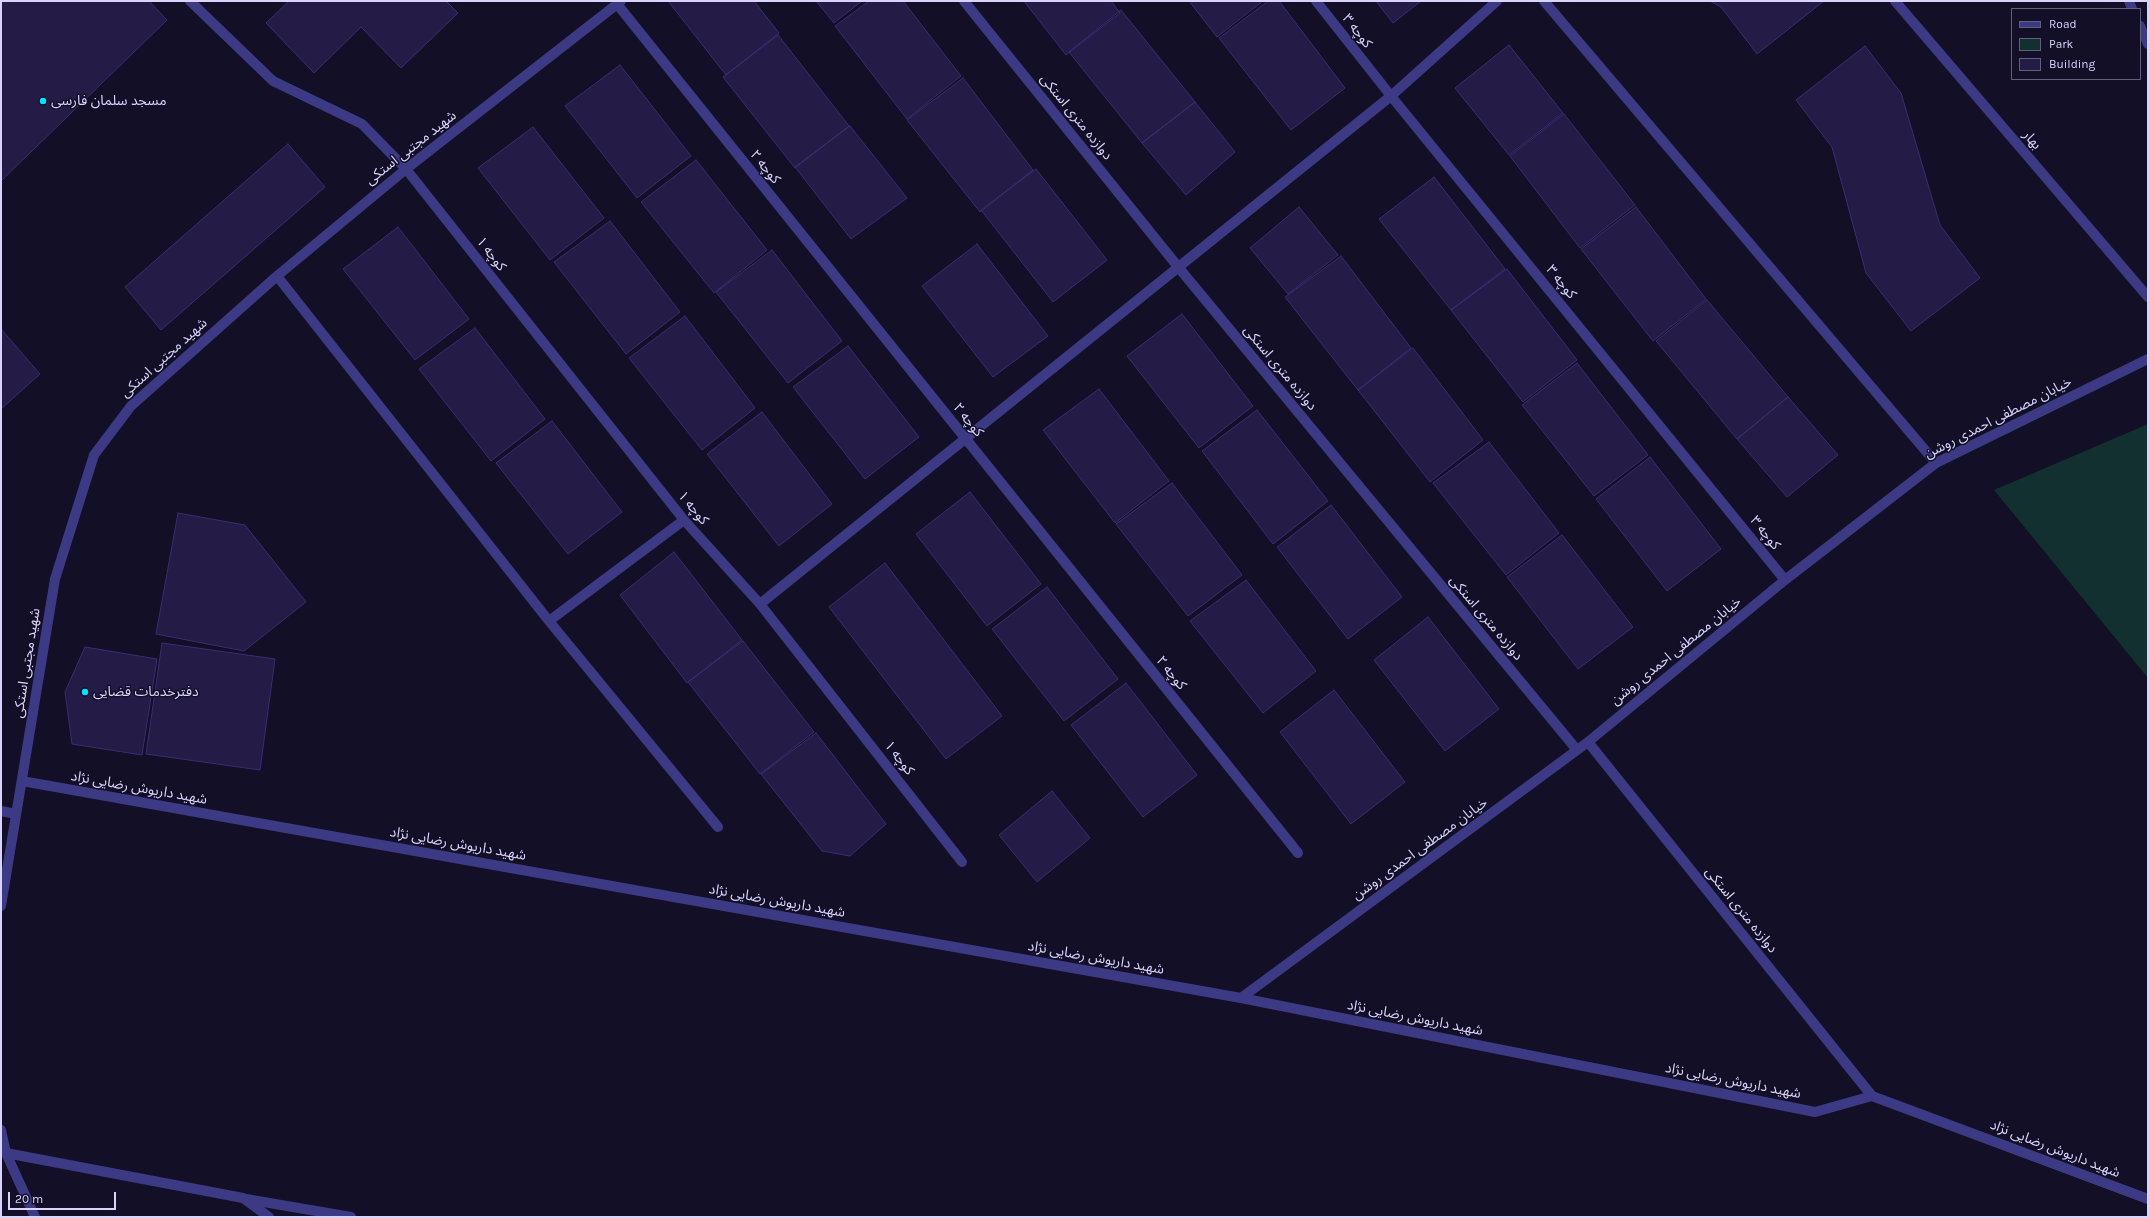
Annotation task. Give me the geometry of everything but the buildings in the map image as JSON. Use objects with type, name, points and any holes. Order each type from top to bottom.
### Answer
[{"type":"street","name":"کوچه ۱","points":[[190,1],[273,81],[362,124],[406,169],[684,520],[760,604],[962,862]]},
{"type":"street","name":"دوازده متری استکی","points":[[964,1],[1179,268],[1577,750]]},
{"type":"street","name":"کوچه ۳","points":[[1316,1],[1391,96],[1785,580]]},
{"type":"street","points":[[760,604],[966,440],[1391,96],[1497,1]]},
{"type":"street","points":[[1544,1],[1936,463]]},
{"type":"street","name":"بهار","points":[[1895,1],[2148,297]]},
{"type":"street","name":"شهید مجتبی استکی","points":[[1,906],[55,579],[94,455],[131,406],[277,276],[406,169],[619,3]]},
{"type":"street","name":"کوچه ۲","points":[[619,3],[966,440],[1298,853]]},
{"type":"street","points":[[2141,28],[2148,44]]},
{"type":"street","points":[[277,276],[549,621],[718,827]]},
{"type":"street","name":"خیابان مصطفی احمدی روشن","points":[[1241,998],[1588,742],[1785,580],[1936,463],[2148,359]]},
{"type":"street","points":[[549,621],[684,520]]},
{"type":"street","name":"دوازده متری استکی","points":[[1588,742],[1872,1096]]},
{"type":"street","name":"شهید داریوش رضایی نژاد","points":[[22,781],[1241,998],[1815,1112],[1872,1096],[2148,1199]]},
{"type":"street","points":[[1,811],[16,814]]},
{"type":"street","points":[[1,1130],[6,1153],[35,1217]]},
{"type":"street","points":[[6,1153],[351,1217]]},
{"type":"street","points":[[243,1198],[269,1217]]},
{"type":"green space","points":[[2148,424],[2148,678],[1994,490]]},
{"type":"place","name":"مسجد سلمان فارسی","points":[[43,101]]},
{"type":"place","name":"دفترخدمات قضایی","points":[[85,692]]}]
